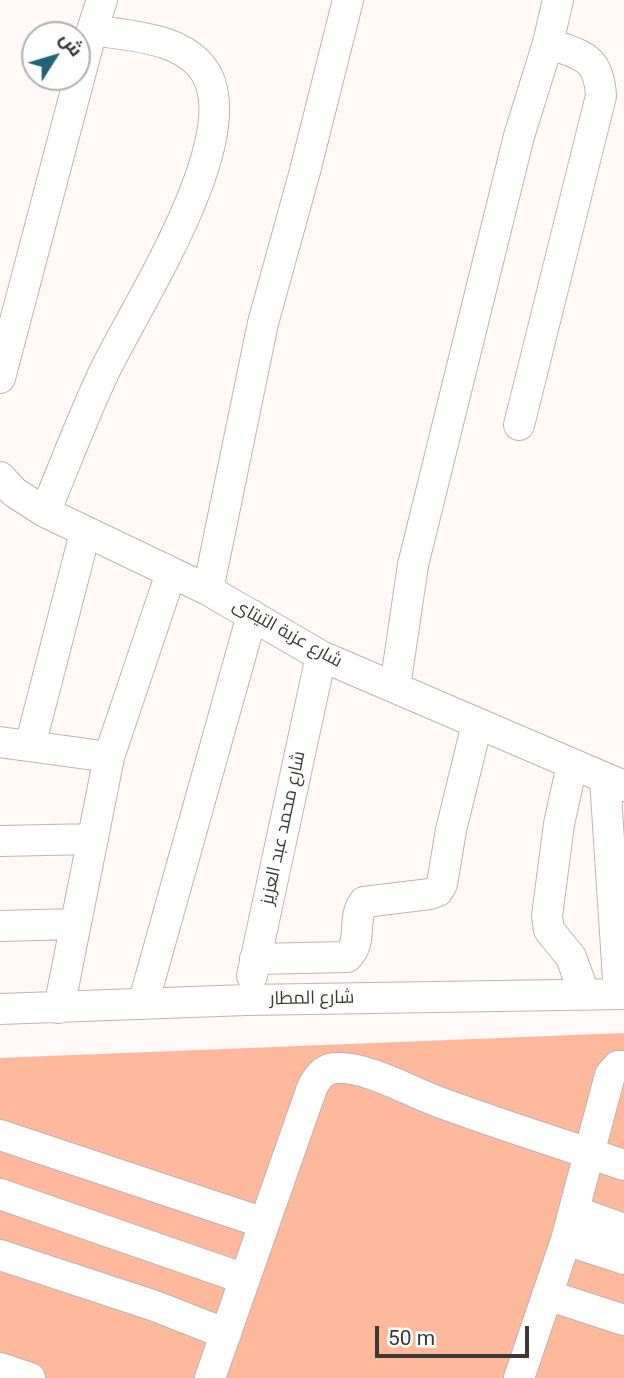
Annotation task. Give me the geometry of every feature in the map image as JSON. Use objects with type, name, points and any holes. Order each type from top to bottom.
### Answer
[{"type":"street","points":[[0,378],[102,0]]},
{"type":"street","points":[[208,590],[263,323],[348,0]]},
{"type":"street","points":[[396,687],[413,565],[519,136],[548,43],[558,0]]},
{"type":"street","points":[[45,512],[105,371],[190,206],[208,158],[215,108],[208,77],[195,59],[169,45],[92,30]]},
{"type":"street","points":[[519,425],[601,96],[595,67],[586,56],[548,43]]},
{"type":"street","name":"شارع عزبة التيتاى","points":[[0,477],[14,492],[45,512],[208,590],[321,656],[615,783]]},
{"type":"street","points":[[30,746],[85,533]]},
{"type":"street","points":[[59,1008],[109,757],[171,573]]},
{"type":"street","points":[[143,1004],[252,615]]},
{"type":"street","name":"شارع محمد عبد العزيز","points":[[246,1000],[321,656]]},
{"type":"street","points":[[255,959],[347,957],[356,947],[357,918],[364,902],[438,891],[442,884],[451,830],[477,724]]},
{"type":"street","points":[[0,742],[109,757]]},
{"type":"street","points":[[572,765],[559,824],[548,926],[571,957],[584,993]]},
{"type":"street","points":[[615,783],[622,994]]},
{"type":"street","points":[[0,841],[93,839]]},
{"type":"street","points":[[0,926],[75,924]]},
{"type":"street","name":"شارع المطار","points":[[0,1009],[246,1000],[622,994]]},
{"type":"street","points":[[522,1377],[566,1240],[590,1154],[614,1106],[613,1069],[624,1066]]},
{"type":"street","points":[[210,1378],[312,1088],[324,1071],[335,1068],[359,1071],[624,1165]]},
{"type":"street","points":[[0,1135],[264,1223]]},
{"type":"street","points":[[0,1194],[245,1279]]},
{"type":"street","points":[[574,1211],[624,1229]]},
{"type":"street","points":[[566,1240],[624,1259]]},
{"type":"street","points":[[0,1255],[155,1306],[226,1334]]},
{"type":"street","points":[[547,1295],[624,1320]]},
{"type":"street","points":[[0,1367],[30,1378]]},
{"type":"shaded area","points":[[624,1033],[624,1378],[0,1378],[0,1058]]}]
